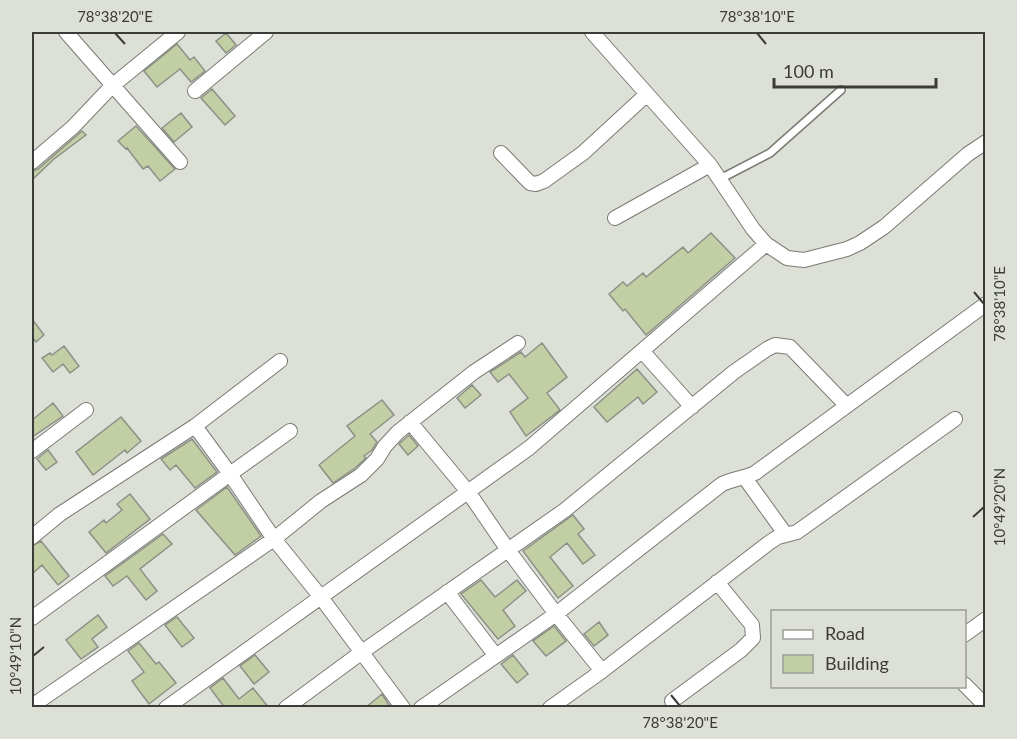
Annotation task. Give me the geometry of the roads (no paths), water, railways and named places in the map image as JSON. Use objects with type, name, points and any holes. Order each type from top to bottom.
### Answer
[{"type":"street","points":[[66,32],[180,162]]},
{"type":"street","points":[[32,162],[73,128],[112,86],[178,32]]},
{"type":"street","points":[[195,91],[266,32]]},
{"type":"street","points":[[592,32],[710,165],[766,244],[787,258],[804,260],[847,249],[860,243],[884,227],[986,142]]},
{"type":"street","points":[[501,153],[530,183],[536,184],[544,181],[583,153],[646,95]]},
{"type":"street","points":[[615,218],[710,165]]},
{"type":"street","points":[[166,708],[529,448],[766,244]]},
{"type":"street","points":[[422,708],[556,614],[722,484],[755,473],[986,304]]},
{"type":"street","points":[[32,706],[274,539],[321,501],[369,469],[390,439],[410,422],[474,372],[518,343]]},
{"type":"street","points":[[286,708],[565,510],[734,372],[767,349],[775,345],[790,347],[846,405]]},
{"type":"street","points":[[642,352],[692,407]]},
{"type":"street","points":[[32,537],[69,508],[195,426],[280,361]]},
{"type":"street","points":[[32,451],[86,410]]},
{"type":"street","points":[[550,708],[770,542],[797,532],[955,419]]},
{"type":"street","points":[[410,422],[469,493],[508,550],[602,671]]},
{"type":"street","points":[[195,426],[274,539],[320,596],[403,708]]},
{"type":"street","points":[[32,618],[290,431]]},
{"type":"street","points":[[745,478],[786,535]]},
{"type":"street","points":[[672,701],[741,650],[753,638],[752,625],[717,582]]},
{"type":"street","points":[[447,592],[496,656]]},
{"type":"street","points":[[966,634],[986,619]]},
{"type":"street","points":[[966,686],[986,706]]},
{"type":"lane","points":[[720,178],[770,153],[841,90]]}]
